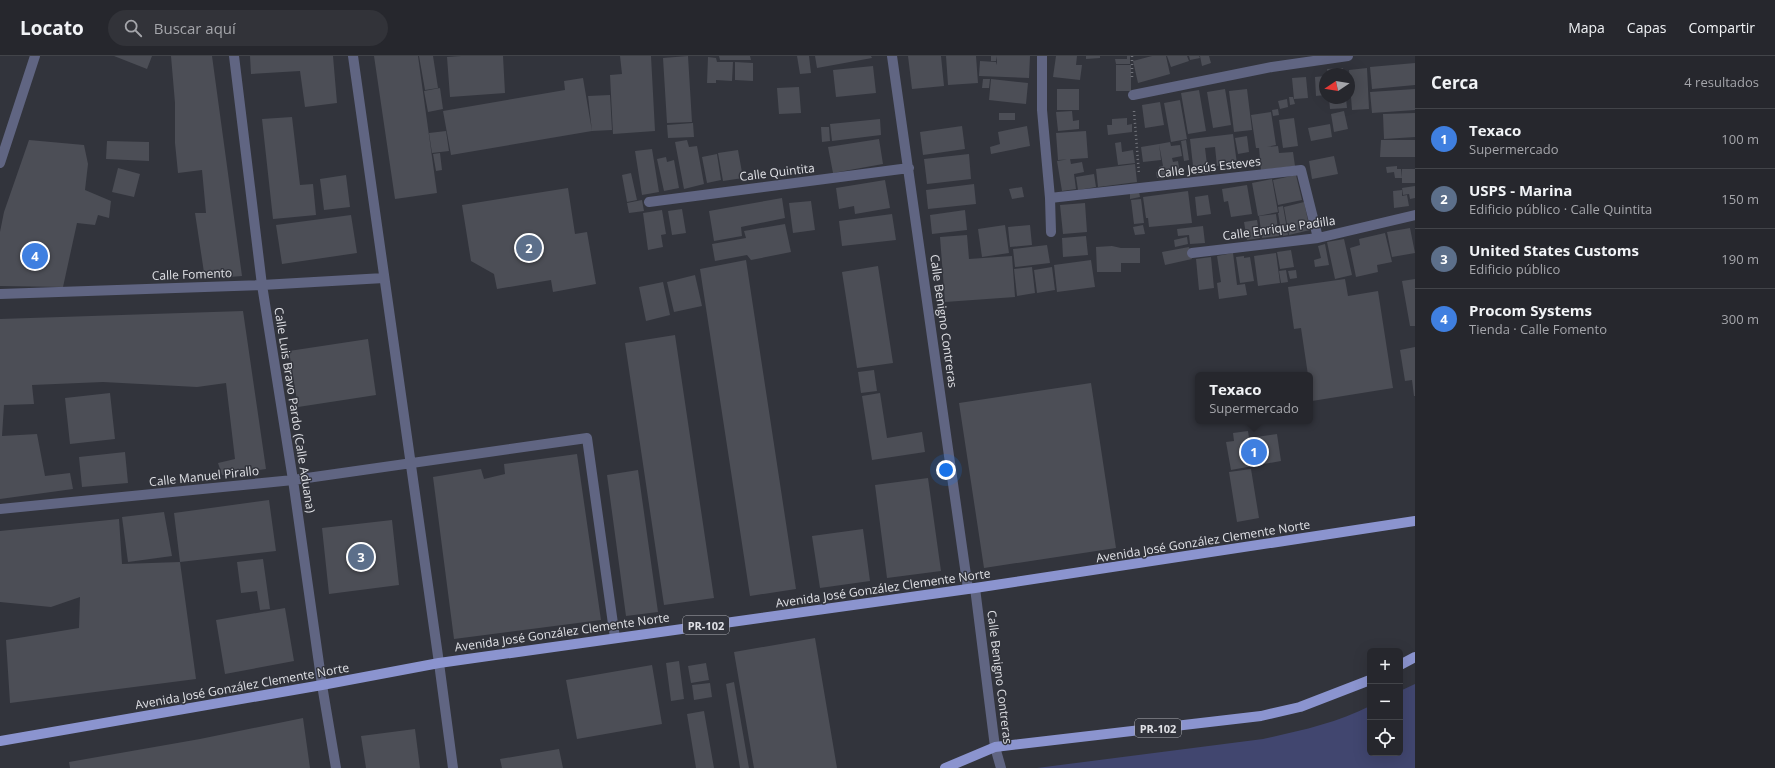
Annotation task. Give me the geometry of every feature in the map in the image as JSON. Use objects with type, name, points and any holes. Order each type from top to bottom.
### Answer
[{"type":"main road","name":"Avenida José González Clemente Norte","points":[[0,742],[322,686],[439,663],[972,588],[1415,521]]},
{"type":"main road","points":[[1403,663],[1415,657]]},
{"type":"main road","name":"PR-102","points":[[945,768],[995,747],[1261,716],[1300,707],[1367,681]]},
{"type":"street","points":[[0,163],[36,56]]},
{"type":"street","name":"Calle Luis Bravo Pardo (Calle Aduana)","points":[[234,56],[262,285],[293,480],[322,686],[336,768]]},
{"type":"street","points":[[353,56],[453,768]]},
{"type":"street","name":"Calle Benigno Contreras","points":[[892,56],[995,747],[1001,768]]},
{"type":"street","points":[[1042,56],[1042,110],[1050,198],[1051,232]]},
{"type":"street","points":[[1133,95],[1272,67],[1348,56]]},
{"type":"street","name":"Calle Quintita","points":[[649,202],[909,168]]},
{"type":"street","name":"Calle Jesús Esteves","points":[[1050,198],[1301,170],[1318,238]]},
{"type":"street","name":"Calle Enrique Padilla","points":[[1192,253],[1318,238],[1415,215]]},
{"type":"street","name":"Calle Fomento","points":[[0,294],[262,285],[384,278]]},
{"type":"street","name":"Calle Manuel Pirallo","points":[[0,509],[293,480],[587,438],[615,638]]},
{"type":"path","points":[[1132,56],[1133,95],[1141,188]]},
{"type":"shaded area","points":[[1415,684],[1415,768],[1037,768],[1263,739],[1304,730],[1331,722],[1367,707],[1367,756],[1403,756],[1403,690]]},
{"type":"building","points":[[114,56],[152,56],[147,69]]},
{"type":"building","points":[[171,56],[212,56],[242,276],[205,279],[195,213],[206,213],[202,170],[178,173],[175,143],[175,103]]},
{"type":"building","points":[[250,56],[333,56],[337,103],[305,107],[300,71],[251,74]]},
{"type":"building","points":[[374,56],[418,56],[437,193],[395,199]]},
{"type":"building","points":[[419,56],[433,56],[438,88],[425,90]]},
{"type":"building","points":[[503,56],[505,93],[450,97],[447,57]]},
{"type":"building","points":[[620,56],[651,56],[655,131],[613,134],[610,75],[622,74]]},
{"type":"building","points":[[688,56],[692,122],[667,123],[663,58]]},
{"type":"building","points":[[719,56],[750,56],[751,60],[720,60]]},
{"type":"building","points":[[797,56],[809,56],[811,73],[800,74]]},
{"type":"building","points":[[815,56],[871,56],[872,58],[817,68]]},
{"type":"building","points":[[908,56],[941,56],[944,86],[912,89]]},
{"type":"building","points":[[946,56],[976,56],[978,83],[948,85]]},
{"type":"building","points":[[991,56],[997,56],[996,61],[991,61]]},
{"type":"building","points":[[997,56],[1030,56],[1029,78],[979,76],[980,61],[996,62],[997,65]]},
{"type":"building","points":[[1056,56],[1077,56],[1076,65],[1082,65],[1080,80],[1053,77]]},
{"type":"building","points":[[1086,56],[1100,56],[1100,58],[1086,59]]},
{"type":"building","points":[[1127,56],[1130,56],[1130,64],[1116,64],[1115,59],[1127,59]]},
{"type":"building","points":[[1152,56],[1166,56],[1170,74],[1138,83],[1133,61]]},
{"type":"building","points":[[1167,56],[1187,56],[1189,61],[1171,67]]},
{"type":"building","points":[[1189,56],[1199,56],[1200,58],[1190,60]]},
{"type":"building","points":[[1200,56],[1209,56],[1211,63],[1202,66]]},
{"type":"building","points":[[708,57],[716,58],[717,62],[733,62],[732,81],[716,80],[716,83],[707,83]]},
{"type":"building","points":[[735,62],[753,63],[753,81],[735,80]]},
{"type":"building","points":[[1415,63],[1415,85],[1372,89],[1370,67]]},
{"type":"building","points":[[1116,65],[1131,65],[1131,91],[1116,91]]},
{"type":"building","points":[[873,66],[876,93],[836,97],[833,70]]},
{"type":"building","points":[[1367,68],[1369,109],[1352,110],[1352,104],[1355,104],[1355,69]]},
{"type":"building","points":[[1306,77],[1308,98],[1294,99],[1292,78]]},
{"type":"building","points":[[1315,77],[1319,77],[1319,96],[1316,96]]},
{"type":"building","points":[[583,78],[592,131],[451,155],[443,111],[565,90],[564,81]]},
{"type":"building","points":[[983,79],[990,79],[989,88],[982,88]]},
{"type":"building","points":[[991,79],[1028,83],[1026,104],[989,100]]},
{"type":"building","points":[[799,87],[801,113],[779,114],[777,88]]},
{"type":"building","points":[[440,88],[443,109],[428,112],[424,91]]},
{"type":"building","points":[[1057,89],[1079,89],[1079,110],[1057,110]]},
{"type":"building","points":[[1225,89],[1231,125],[1213,128],[1207,92]]},
{"type":"building","points":[[1247,89],[1252,130],[1234,132],[1229,91]]},
{"type":"building","points":[[1415,89],[1415,110],[1372,113],[1370,92]]},
{"type":"building","points":[[1199,90],[1206,131],[1188,134],[1181,93]]},
{"type":"building","points":[[610,95],[612,130],[592,131],[588,96]]},
{"type":"building","points":[[1289,97],[1293,97],[1295,104],[1290,105]]},
{"type":"building","points":[[1287,99],[1288,107],[1280,109],[1278,101]]},
{"type":"building","points":[[1180,100],[1187,139],[1171,142],[1164,103]]},
{"type":"building","points":[[1160,102],[1164,125],[1145,128],[1142,105]]},
{"type":"building","points":[[1330,104],[1347,104],[1347,108],[1330,109]]},
{"type":"building","points":[[1278,109],[1279,115],[1273,116],[1272,110]]},
{"type":"building","points":[[1072,111],[1073,121],[1079,120],[1079,129],[1058,131],[1056,112]]},
{"type":"building","points":[[1344,111],[1348,129],[1334,132],[1331,114]]},
{"type":"building","points":[[1271,112],[1276,145],[1267,147],[1278,146],[1279,153],[1293,152],[1295,166],[1261,170],[1259,148],[1256,148],[1251,115]]},
{"type":"building","points":[[999,113],[1015,113],[1015,120],[999,120]]},
{"type":"building","points":[[1415,113],[1415,137],[1384,139],[1383,114]]},
{"type":"building","points":[[292,117],[300,185],[313,184],[316,215],[273,219],[262,119]]},
{"type":"building","points":[[1127,118],[1127,125],[1132,124],[1132,132],[1108,135],[1107,125],[1112,125],[1112,119]]},
{"type":"building","points":[[1294,118],[1298,146],[1283,148],[1279,120]]},
{"type":"building","points":[[880,119],[881,135],[832,141],[830,124]]},
{"type":"building","points":[[693,123],[694,137],[668,138],[667,125]]},
{"type":"building","points":[[1330,124],[1332,137],[1311,141],[1308,128]]},
{"type":"building","points":[[962,126],[965,149],[923,155],[920,132]]},
{"type":"building","points":[[1027,126],[1030,146],[991,154],[990,147],[1000,144],[998,132]]},
{"type":"building","points":[[821,127],[829,127],[830,141],[822,142]]},
{"type":"building","points":[[446,131],[449,151],[432,153],[429,133]]},
{"type":"building","points":[[1086,131],[1088,158],[1058,160],[1056,133]]},
{"type":"building","points":[[1233,134],[1237,164],[1217,166],[1215,147],[1205,148],[1208,173],[1194,175],[1190,139]]},
{"type":"building","points":[[1247,136],[1249,152],[1238,154],[1235,138]]},
{"type":"building","points":[[879,139],[883,164],[833,173],[828,147]]},
{"type":"building","points":[[29,140],[84,145],[88,164],[85,190],[111,201],[109,218],[98,215],[95,225],[77,223],[63,287],[0,286],[0,232],[4,212]]},
{"type":"building","points":[[687,140],[689,147],[697,146],[704,184],[684,189],[675,142]]},
{"type":"building","points":[[1186,140],[1189,160],[1184,161],[1181,141]]},
{"type":"building","points":[[1381,140],[1415,140],[1415,157],[1380,157]]},
{"type":"building","points":[[107,141],[149,142],[149,161],[106,159]]},
{"type":"building","points":[[1121,142],[1122,152],[1133,150],[1135,163],[1118,165],[1115,143]]},
{"type":"building","points":[[1170,142],[1171,146],[1180,145],[1182,156],[1172,158],[1173,162],[1178,161],[1180,174],[1157,178],[1156,172],[1160,171],[1159,167],[1163,166],[1159,144]]},
{"type":"building","points":[[1159,144],[1161,160],[1143,162],[1141,147]]},
{"type":"building","points":[[652,149],[659,192],[642,195],[635,151]]},
{"type":"building","points":[[738,150],[743,178],[723,181],[718,153]]},
{"type":"building","points":[[440,153],[442,170],[436,171],[433,154]]},
{"type":"building","points":[[717,154],[721,180],[707,183],[702,157]]},
{"type":"building","points":[[969,154],[971,179],[927,184],[924,159]]},
{"type":"building","points":[[1334,156],[1338,174],[1312,179],[1309,161]]},
{"type":"building","points":[[666,157],[667,162],[674,160],[679,188],[664,191],[657,159]]},
{"type":"building","points":[[1070,159],[1071,164],[1082,162],[1084,172],[1074,174],[1076,189],[1062,191],[1057,161]]},
{"type":"building","points":[[1135,164],[1137,182],[1098,187],[1096,169]]},
{"type":"building","points":[[1397,166],[1397,169],[1401,169],[1402,178],[1395,178],[1394,172],[1387,173],[1386,167]]},
{"type":"building","points":[[118,168],[140,174],[134,197],[112,192]]},
{"type":"building","points":[[1402,169],[1415,169],[1415,183],[1402,183]]},
{"type":"building","points":[[631,173],[637,200],[627,202],[622,175]]},
{"type":"building","points":[[1094,174],[1096,187],[1078,190],[1076,177]]},
{"type":"building","points":[[346,175],[350,207],[324,210],[320,179]]},
{"type":"building","points":[[1296,175],[1302,200],[1278,205],[1273,180]]},
{"type":"building","points":[[1272,179],[1278,212],[1258,216],[1252,183]]},
{"type":"building","points":[[885,180],[890,208],[855,214],[854,206],[839,209],[836,188]]},
{"type":"building","points":[[974,184],[976,204],[928,209],[926,190]]},
{"type":"building","points":[[1247,185],[1252,214],[1231,217],[1228,201],[1224,202],[1222,189]]},
{"type":"building","points":[[1415,186],[1415,198],[1410,199],[1409,194],[1403,195],[1402,188]]},
{"type":"building","points":[[1022,187],[1024,197],[1012,199],[1009,189]]},
{"type":"building","points":[[568,188],[575,234],[587,232],[596,284],[553,292],[551,280],[497,289],[494,274],[471,261],[462,205]]},
{"type":"building","points":[[1402,190],[1402,196],[1407,195],[1409,206],[1394,208],[1393,191]]},
{"type":"building","points":[[1188,191],[1192,223],[1149,227],[1143,197]]},
{"type":"building","points":[[1139,192],[1140,197],[1130,199],[1130,193]]},
{"type":"building","points":[[1208,195],[1211,214],[1197,216],[1195,197]]},
{"type":"building","points":[[782,198],[785,218],[741,227],[742,236],[714,241],[709,211]]},
{"type":"building","points":[[1141,199],[1144,223],[1134,224],[1131,200]]},
{"type":"building","points":[[642,200],[644,211],[629,213],[627,203]]},
{"type":"building","points":[[811,201],[815,230],[793,233],[789,203]]},
{"type":"building","points":[[1304,202],[1310,230],[1289,235],[1284,207]]},
{"type":"building","points":[[1085,203],[1087,232],[1063,234],[1060,205]]},
{"type":"building","points":[[1283,206],[1288,235],[1282,236],[1278,207]]},
{"type":"building","points":[[682,209],[686,233],[672,235],[668,211]]},
{"type":"building","points":[[662,210],[666,234],[661,235],[663,247],[648,250],[643,213]]},
{"type":"building","points":[[965,210],[967,230],[932,234],[930,215]]},
{"type":"building","points":[[892,214],[896,240],[842,246],[839,221]]},
{"type":"building","points":[[1276,214],[1279,236],[1262,238],[1259,216]]},
{"type":"building","points":[[351,215],[357,253],[282,264],[276,225]]},
{"type":"building","points":[[1257,220],[1260,238],[1247,240],[1244,222]]},
{"type":"building","points":[[785,224],[791,252],[751,260],[747,255],[715,261],[712,244],[746,238],[744,231]]},
{"type":"building","points":[[1005,225],[1009,253],[982,257],[978,229]]},
{"type":"building","points":[[1030,225],[1032,245],[1010,247],[1008,227]]},
{"type":"building","points":[[1143,225],[1145,234],[1135,235],[1133,227]]},
{"type":"building","points":[[1203,226],[1205,243],[1190,244],[1189,235],[1178,236],[1177,229]]},
{"type":"building","points":[[1410,228],[1415,253],[1392,257],[1387,232]]},
{"type":"building","points":[[1385,233],[1392,262],[1377,265],[1378,272],[1356,277],[1350,248],[1360,245],[1359,239]]},
{"type":"building","points":[[967,235],[969,259],[1012,256],[1015,297],[945,302],[940,237]]},
{"type":"building","points":[[1086,236],[1088,255],[1063,257],[1062,238]]},
{"type":"building","points":[[1187,237],[1188,244],[1175,247],[1174,240]]},
{"type":"building","points":[[1344,239],[1352,275],[1335,279],[1327,242]]},
{"type":"building","points":[[1325,244],[1329,265],[1315,267],[1314,260],[1321,258],[1318,246]]},
{"type":"building","points":[[1047,245],[1050,263],[1015,267],[1013,249]]},
{"type":"building","points":[[1112,246],[1121,248],[1140,248],[1140,263],[1121,263],[1121,272],[1097,272],[1096,247]]},
{"type":"building","points":[[1189,247],[1192,259],[1165,265],[1162,252]]},
{"type":"building","points":[[1291,250],[1294,267],[1280,269],[1277,252]]},
{"type":"building","points":[[1233,253],[1237,285],[1245,284],[1247,295],[1219,299],[1217,283],[1221,282],[1217,256]]},
{"type":"building","points":[[1276,253],[1280,283],[1258,286],[1254,256]]},
{"type":"building","points":[[1244,256],[1244,258],[1250,257],[1254,281],[1240,283],[1236,257]]},
{"type":"building","points":[[1211,257],[1214,288],[1199,290],[1196,259]]},
{"type":"building","points":[[746,260],[796,589],[750,596],[700,269]]},
{"type":"building","points":[[1091,260],[1095,287],[1057,292],[1054,265]]},
{"type":"building","points":[[878,266],[893,363],[857,368],[842,272]]},
{"type":"building","points":[[1032,267],[1035,293],[1017,296],[1014,269]]},
{"type":"building","points":[[1052,267],[1055,290],[1037,293],[1034,270]]},
{"type":"building","points":[[1286,270],[1288,282],[1281,283],[1279,271]]},
{"type":"building","points":[[1296,270],[1297,278],[1290,279],[1288,271]]},
{"type":"building","points":[[695,275],[702,306],[674,312],[667,282]]},
{"type":"building","points":[[1345,279],[1348,296],[1378,291],[1393,388],[1313,401],[1313,372],[1308,372],[1301,328],[1294,329],[1288,287]]},
{"type":"building","points":[[1415,279],[1415,326],[1410,326],[1402,281]]},
{"type":"building","points":[[663,282],[670,315],[646,321],[639,287]]},
{"type":"building","points":[[243,311],[266,469],[222,475],[218,463],[235,459],[226,383],[197,387],[103,382],[32,385],[34,404],[4,405],[2,436],[37,434],[45,476],[70,473],[73,489],[0,499],[0,319]]},
{"type":"building","points":[[675,335],[714,598],[664,605],[625,343]]},
{"type":"building","points":[[368,339],[376,395],[298,407],[289,351]]},
{"type":"building","points":[[1415,347],[1414,396],[1412,380],[1405,381],[1400,350]]},
{"type":"building","points":[[874,370],[877,391],[861,393],[858,372]]},
{"type":"building","points":[[1091,383],[1116,548],[984,568],[959,403]]},
{"type":"building","points":[[110,393],[115,439],[70,444],[65,398]]},
{"type":"building","points":[[880,393],[887,438],[922,432],[925,452],[872,460],[862,396]]},
{"type":"building","points":[[1248,431],[1249,438],[1277,434],[1281,461],[1231,470],[1226,442],[1234,441],[1233,433]]},
{"type":"building","points":[[125,452],[128,483],[82,487],[79,457]]},
{"type":"building","points":[[577,454],[601,620],[454,639],[433,477],[481,469],[484,479],[505,474],[504,464]]},
{"type":"building","points":[[1251,469],[1259,518],[1237,522],[1229,472]]},
{"type":"building","points":[[638,470],[658,612],[626,616],[607,475]]},
{"type":"building","points":[[928,478],[941,571],[887,578],[875,485]]},
{"type":"building","points":[[269,500],[276,551],[180,562],[174,513]]},
{"type":"building","points":[[164,512],[172,556],[128,562],[122,517]]},
{"type":"building","points":[[119,519],[122,564],[180,562],[196,679],[10,703],[6,640],[79,628],[80,597],[51,607],[0,602],[0,531]]},
{"type":"building","points":[[392,520],[399,585],[329,594],[322,528]]},
{"type":"building","points":[[863,529],[870,581],[820,588],[812,536]]},
{"type":"building","points":[[263,559],[270,609],[260,610],[257,591],[241,593],[237,562]]},
{"type":"building","points":[[285,608],[294,661],[225,674],[216,620]]},
{"type":"building","points":[[815,638],[837,768],[754,768],[734,652]]},
{"type":"building","points":[[679,661],[684,699],[671,701],[666,663]]},
{"type":"building","points":[[706,663],[709,680],[691,683],[688,666]]},
{"type":"building","points":[[652,665],[662,724],[577,739],[566,680]]},
{"type":"building","points":[[734,682],[749,768],[740,768],[726,684]]},
{"type":"building","points":[[710,683],[712,697],[694,700],[692,685]]},
{"type":"building","points":[[704,711],[714,768],[696,768],[687,714]]},
{"type":"building","points":[[303,718],[310,768],[70,768],[69,762],[200,739]]},
{"type":"building","points":[[415,729],[420,768],[366,768],[361,736]]},
{"type":"building","points":[[559,749],[563,768],[502,768],[500,759]]},
{"type":"place","name":"USPS - Marina","points":[[529,248]]},
{"type":"place","name":"Procom Systems","points":[[35,256]]},
{"type":"place","name":"Texaco","points":[[1254,452]]},
{"type":"place","name":"United States Customs","points":[[361,557]]}]
